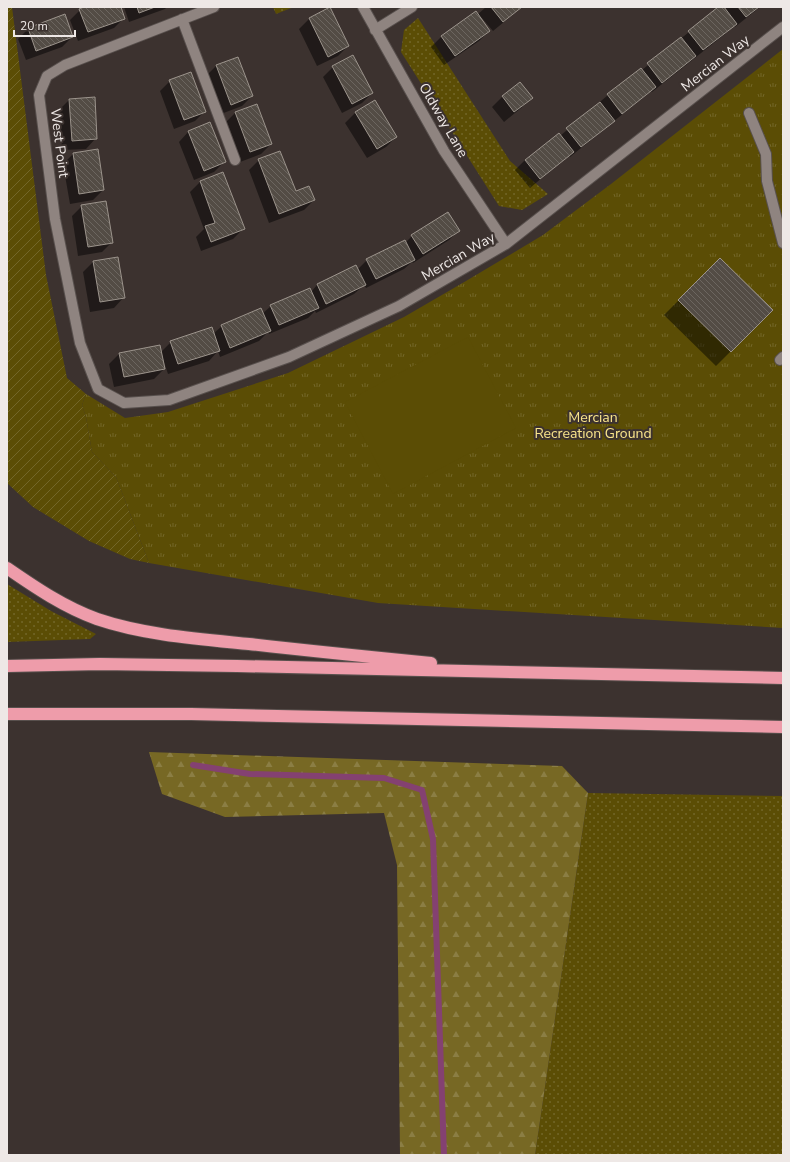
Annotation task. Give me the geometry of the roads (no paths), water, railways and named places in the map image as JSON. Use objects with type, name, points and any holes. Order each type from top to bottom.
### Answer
[{"type":"highway","points":[[7,568],[52,598],[70,607],[97,619],[126,627],[214,641],[519,672]]},
{"type":"highway","points":[[7,666],[100,664],[783,678]]},
{"type":"highway","points":[[7,714],[191,714],[783,727]]},
{"type":"street","name":"West Point","points":[[98,389],[80,343],[56,227],[39,95],[47,76],[65,65],[214,7]]},
{"type":"street","name":"Oldway Lane","points":[[363,7],[444,151],[506,244]]},
{"type":"street","points":[[375,30],[412,7]]},
{"type":"street","points":[[182,19],[235,160]]},
{"type":"street","name":"Mercian Way","points":[[98,389],[124,403],[169,400],[289,357],[399,306],[506,244],[783,26]]},
{"type":"street","points":[[749,113],[766,154],[767,181],[783,243]]},
{"type":"waterway","points":[[193,765],[250,774],[384,778],[422,790],[433,839],[444,1155]]},
{"type":"park label","name":"Mercian Recreation Ground","points":[[593,426]]}]
